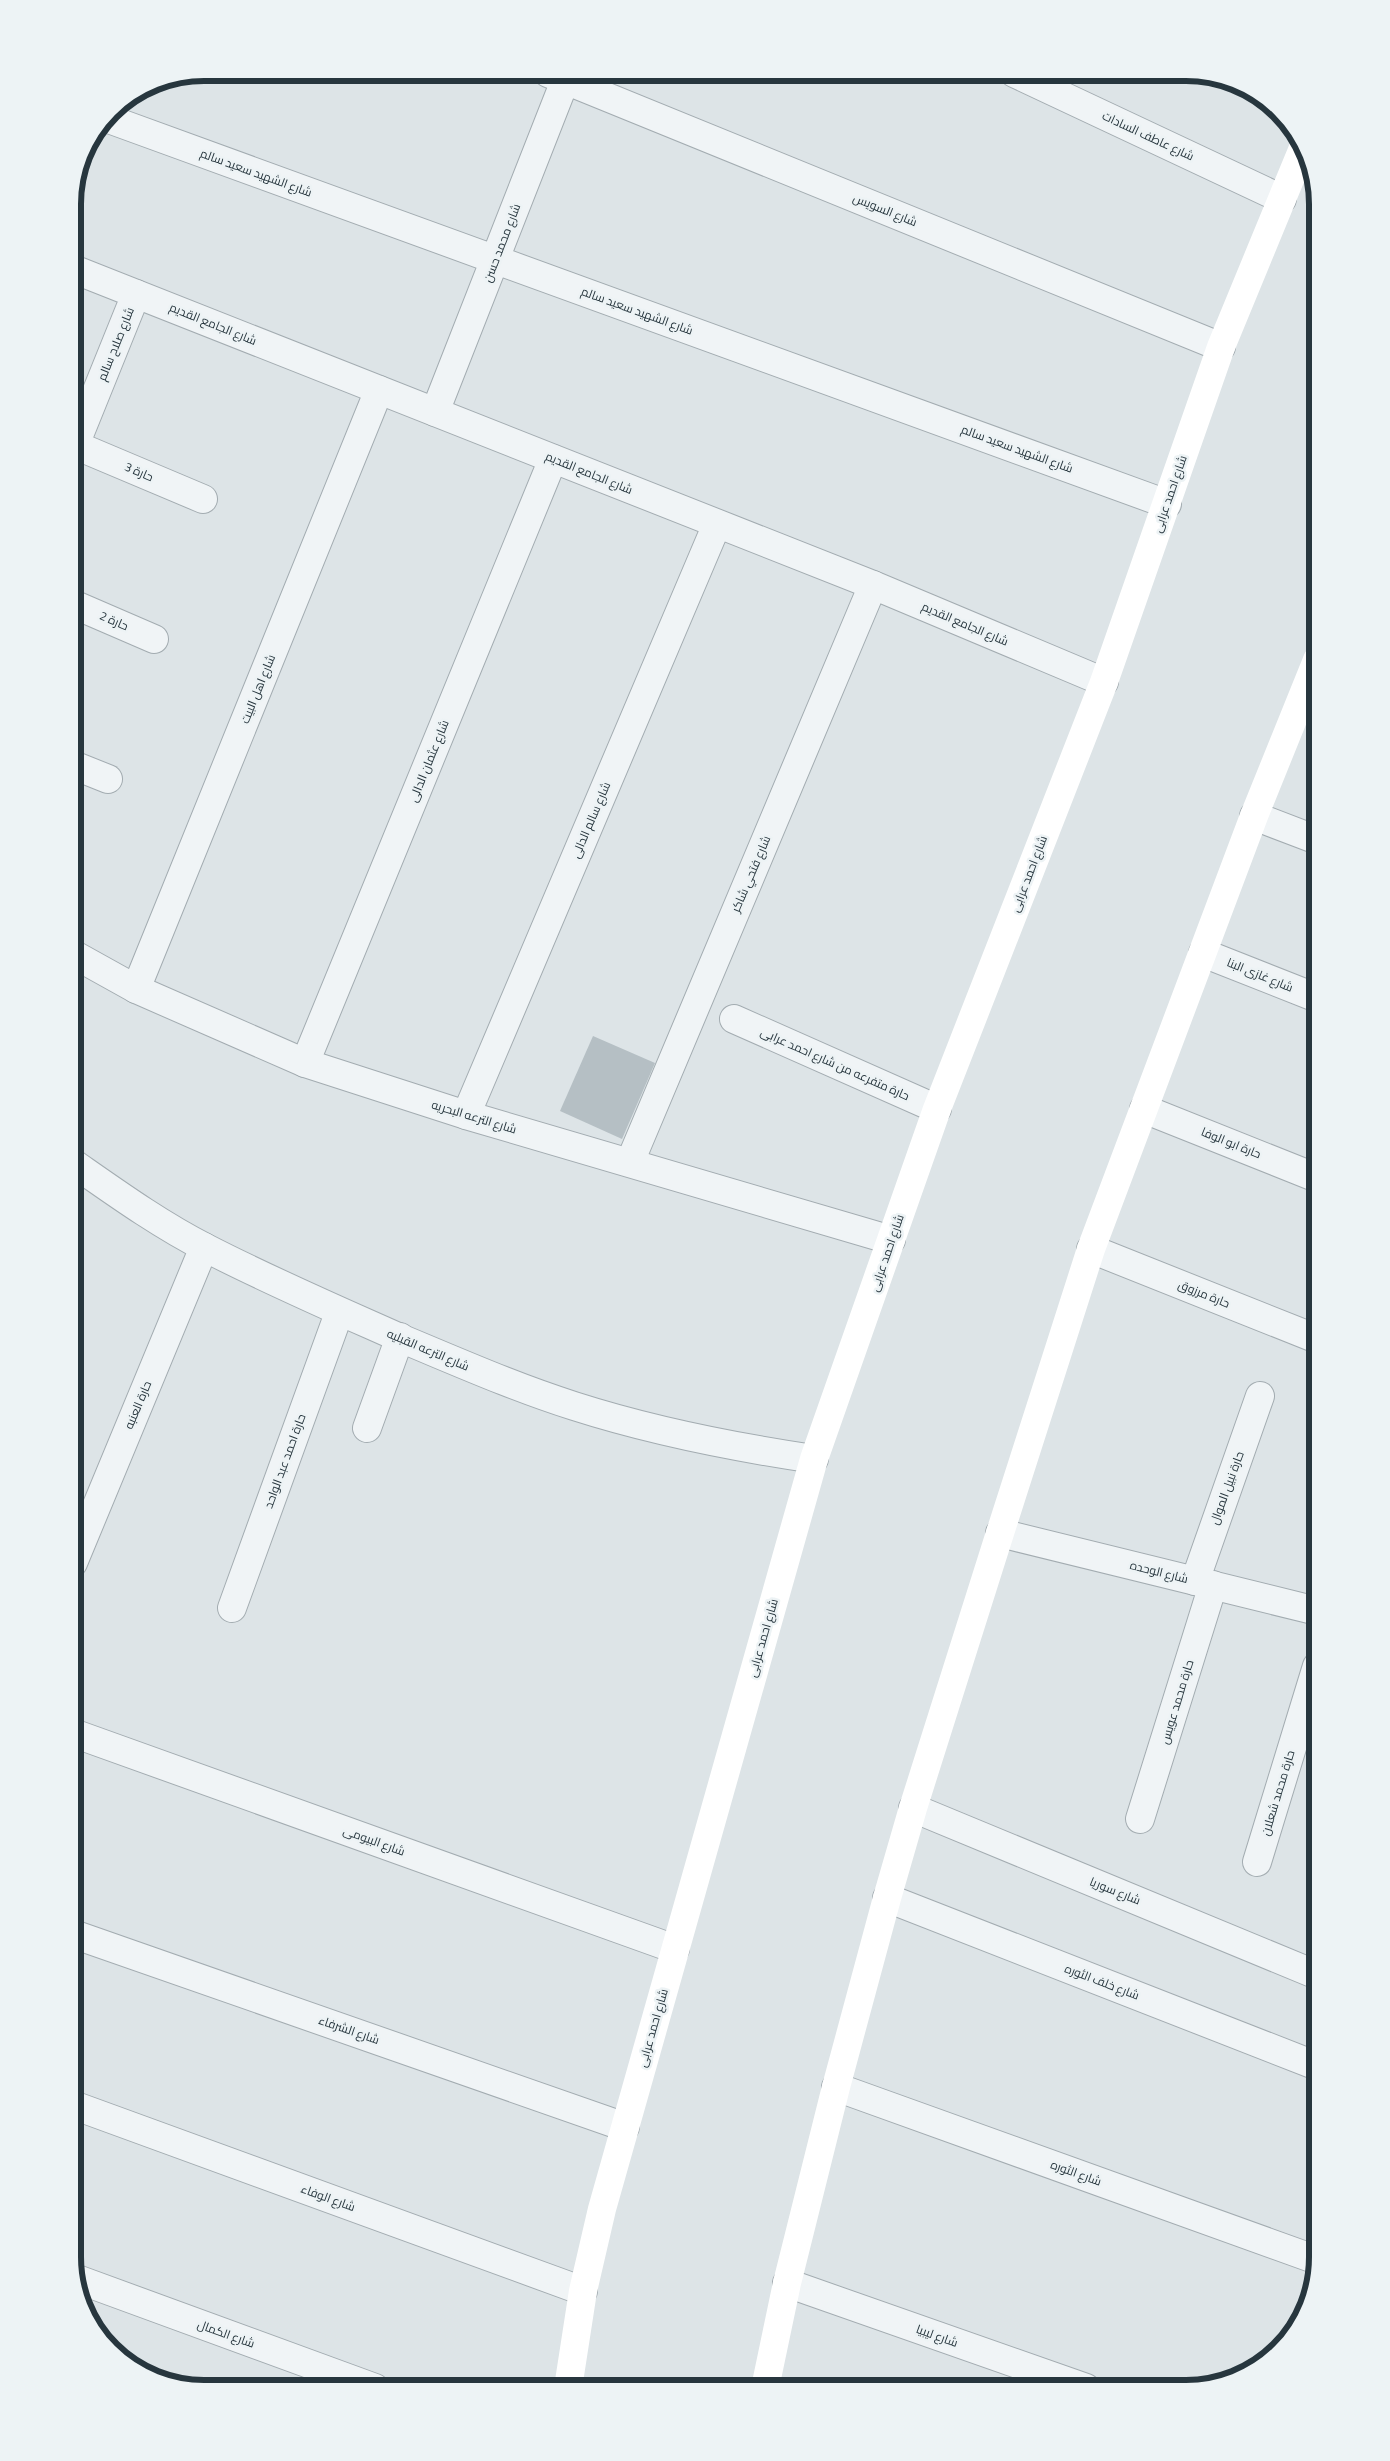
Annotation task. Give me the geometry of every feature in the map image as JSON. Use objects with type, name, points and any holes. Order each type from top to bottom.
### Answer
[{"type":"street","name":"شارع محمد حسن","points":[[436,412],[495,260],[558,81]]},
{"type":"street","name":"شارع السويس","points":[[575,81],[1221,347]]},
{"type":"street","name":"شارع عاطف السادات","points":[[1033,82],[1282,199]]},
{"type":"street","name":"شارع الشهيد سعيد سالم","points":[[114,121],[1167,504]]},
{"type":"street","name":"شارع احمد عرابى","points":[[569,2379],[583,2290],[625,2127],[814,1459],[937,1109],[1104,682],[1221,347],[1299,157]]},
{"type":"street","name":"شارع الجامع القديم","points":[[82,273],[873,585],[1104,682]]},
{"type":"street","name":"شارع صلاح سالم","points":[[82,428],[136,294]]},
{"type":"street","name":"شارع اهل البيت","points":[[136,989],[379,390]]},
{"type":"street","name":"حارة 3","points":[[82,450],[203,499]]},
{"type":"street","name":"شارع عثمان الدالى","points":[[305,1063],[553,459]]},
{"type":"street","name":"شارع سالم الدالى","points":[[466,1115],[717,524]]},
{"type":"street","name":"شارع فتحي شاكر","points":[[630,1162],[873,585]]},
{"type":"street","name":"حارة 2","points":[[82,608],[154,639]]},
{"type":"street","points":[[766,2380],[787,2283],[836,2087],[887,1898],[913,1808],[1000,1533],[1091,1249],[1254,816],[1309,682]]},
{"type":"street","points":[[82,768],[108,779]]},
{"type":"street","points":[[1254,816],[1309,837]]},
{"type":"street","name":"شارع غازى البنا","points":[[1203,953],[1309,994]]},
{"type":"street","name":"شارع الترعه البحريه","points":[[82,959],[136,989],[305,1063],[466,1115],[891,1240]]},
{"type":"street","name":"حارة متفرعه من شارع احمد عرابى","points":[[734,1019],[937,1109]]},
{"type":"street","name":"حارة ابو الوفا","points":[[1144,1109],[1309,1174]]},
{"type":"street","name":"شارع الترعه القبليه","points":[[82,1169],[134,1205],[204,1247],[339,1313],[456,1362],[573,1406],[692,1438],[814,1459]]},
{"type":"street","name":"حارة العنبه","points":[[81,1543],[204,1247]]},
{"type":"street","name":"حارة مرزوق","points":[[1091,1249],[1309,1335]]},
{"type":"street","name":"حارة احمد عبد الواحد","points":[[232,1608],[339,1313]]},
{"type":"street","points":[[367,1428],[400,1337]]},
{"type":"street","name":"حارة نبيل الموال","points":[[1204,1583],[1260,1396]]},
{"type":"street","name":"شارع الوحده","points":[[1000,1533],[1309,1609]]},
{"type":"street","name":"حارة محمد عويس","points":[[1140,1819],[1204,1583]]},
{"type":"street","name":"حارة محمد شعلان","points":[[1257,1862],[1309,1695]]},
{"type":"street","name":"شارع البيومى","points":[[81,1736],[675,1949]]},
{"type":"street","name":"شارع سوريا","points":[[913,1808],[1309,1971]]},
{"type":"street","name":"شارع خلف الثوره","points":[[887,1898],[1309,2062]]},
{"type":"street","name":"شارع الشرفاء","points":[[81,1937],[625,2127]]},
{"type":"street","name":"شارع الثوره","points":[[836,2087],[1309,2257]]},
{"type":"street","name":"شارع الوفاء","points":[[81,2107],[583,2290]]},
{"type":"street","name":"شارع الكمال","points":[[84,2282],[351,2379]]},
{"type":"street","name":"شارع ليبيا","points":[[787,2283],[1030,2379]]},
{"type":"building","points":[[593,1036],[655,1063],[622,1139],[560,1111]]}]
